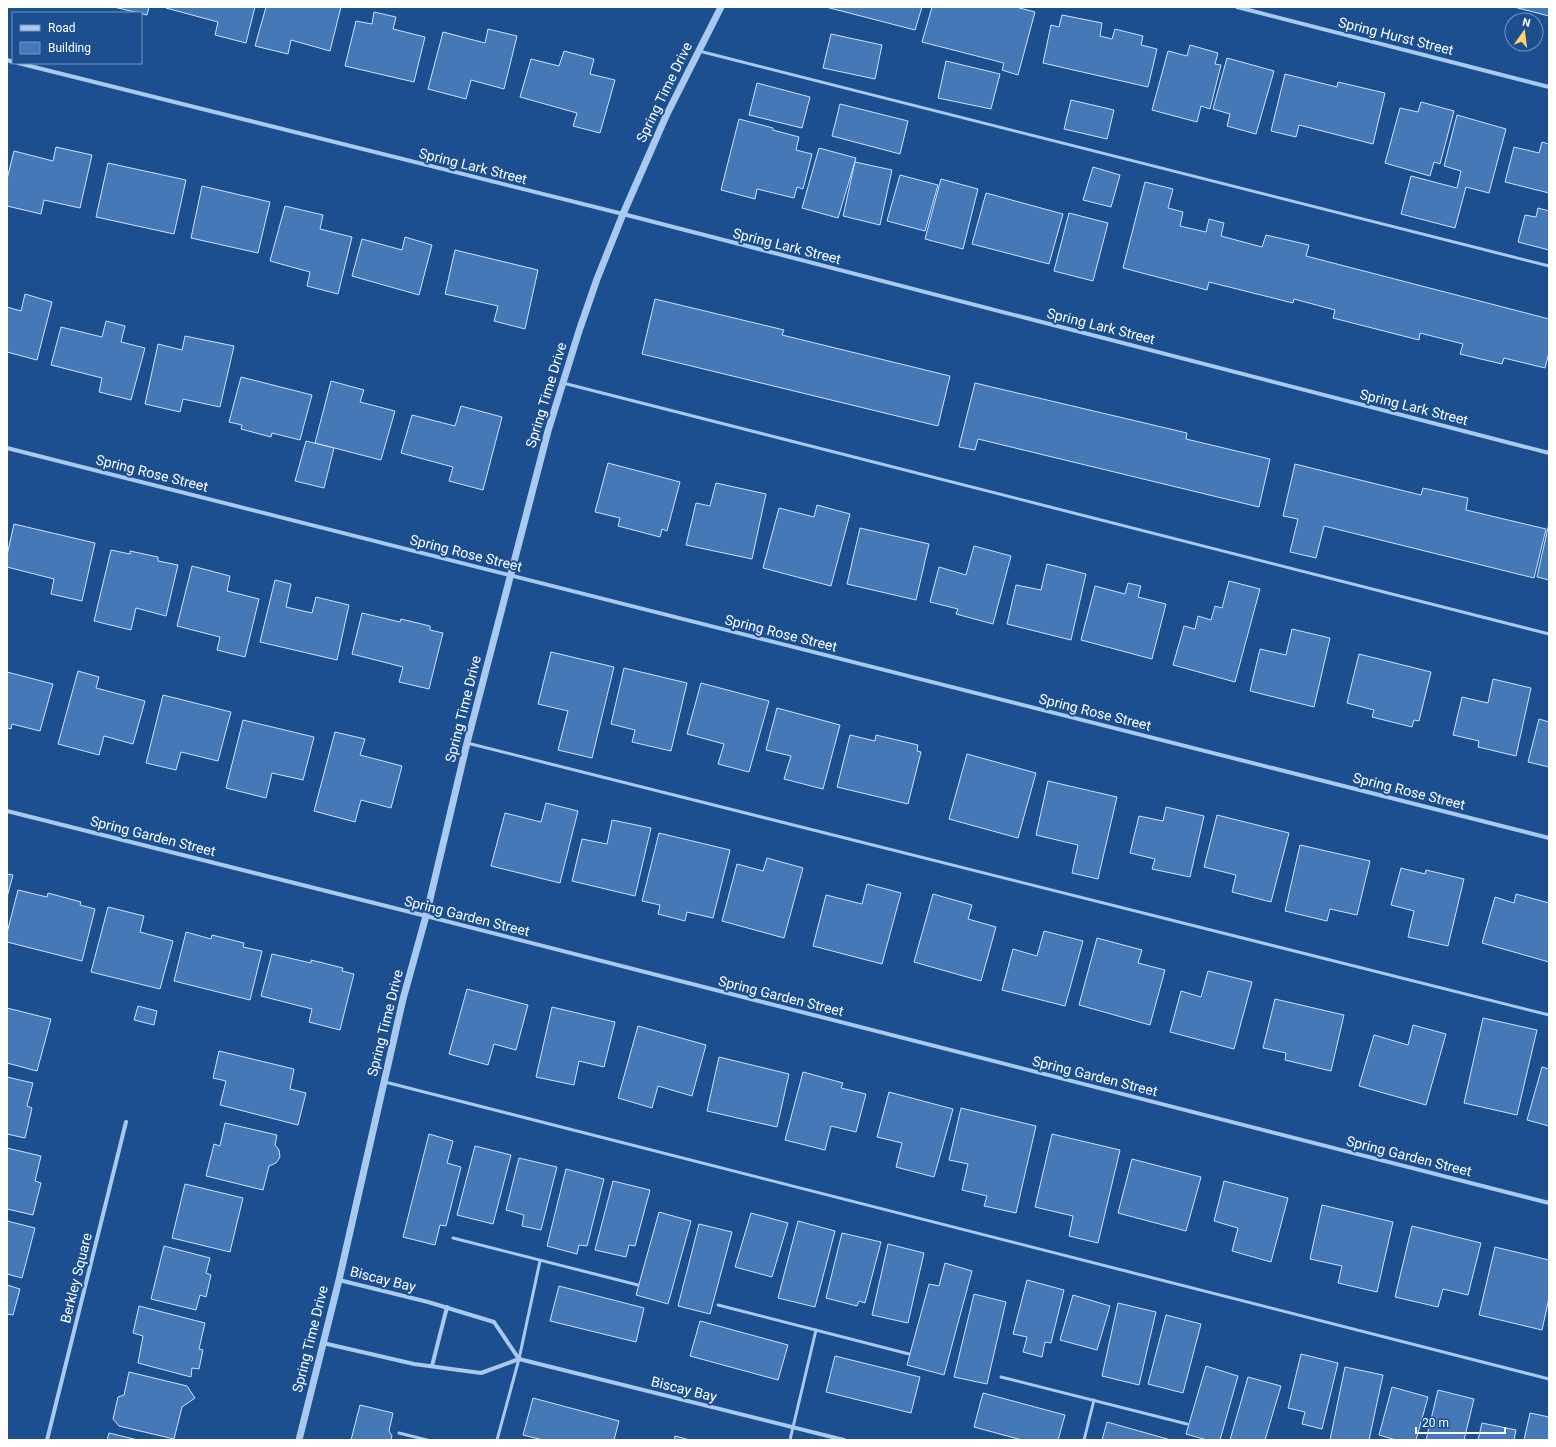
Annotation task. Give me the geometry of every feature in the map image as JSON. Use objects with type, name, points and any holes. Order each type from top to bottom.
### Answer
[{"type":"street","name":"Spring Time Drive","points":[[299,1440],[338,1280],[403,999],[426,916],[510,576],[548,431],[594,286],[622,214],[666,116],[721,7]]},
{"type":"street","name":"Spring Hurst Street","points":[[1237,7],[1549,87]]},
{"type":"street","name":"Spring Lark Street","points":[[22,64],[622,214],[1549,453]]},
{"type":"street","name":"Spring Rose Street","points":[[7,448],[1549,838]]},
{"type":"street","name":"Spring Garden Street","points":[[7,811],[426,916],[1549,1203]]},
{"type":"street","name":"Berkley Square","points":[[47,1440],[126,1122]]},
{"type":"street","name":"Biscay Bay","points":[[338,1280],[447,1308],[494,1322],[519,1359],[844,1440]]},
{"type":"street","points":[[432,1366],[447,1308]]},
{"type":"street","points":[[323,1343],[414,1364],[481,1373],[519,1359]]},
{"type":"lane","points":[[699,51],[1549,266]]},
{"type":"lane","points":[[563,383],[1549,634]]},
{"type":"lane","points":[[468,743],[1549,1015]]},
{"type":"lane","points":[[384,1081],[1549,1379]]},
{"type":"lane","points":[[453,1238],[638,1286]]},
{"type":"lane","points":[[497,1440],[519,1359],[540,1261]]},
{"type":"lane","points":[[718,1305],[909,1354]]},
{"type":"lane","points":[[790,1440],[816,1330]]},
{"type":"lane","points":[[1001,1377],[1187,1424]]},
{"type":"lane","points":[[1084,1440],[1094,1400]]},
{"type":"lane","points":[[399,1433],[427,1440]]},
{"type":"building","points":[[114,7],[149,7],[147,15],[142,14],[142,12],[135,12]]},
{"type":"building","points":[[166,7],[255,7],[246,43],[215,35],[218,22]]},
{"type":"building","points":[[266,7],[341,7],[330,51],[291,40],[288,54],[255,46]]},
{"type":"building","points":[[826,7],[922,7],[915,30]]},
{"type":"building","points":[[932,7],[1016,7],[1035,12],[1018,75],[1002,70],[1004,63],[922,42]]},
{"type":"building","points":[[1514,7],[1549,7],[1549,16],[1544,15],[1544,12],[1533,12]]},
{"type":"building","points":[[374,12],[396,17],[393,29],[425,37],[414,82],[345,66],[356,21],[372,24]]},
{"type":"building","points":[[1062,15],[1102,23],[1100,36],[1112,39],[1115,29],[1143,36],[1141,45],[1157,49],[1148,87],[1043,63],[1051,25],[1059,27]]},
{"type":"building","points":[[488,29],[517,36],[504,89],[471,80],[466,99],[428,89],[443,32],[485,43]]},
{"type":"building","points":[[831,34],[882,45],[875,79],[823,68]]},
{"type":"building","points":[[1190,45],[1218,53],[1215,64],[1221,65],[1210,109],[1201,106],[1197,122],[1152,110],[1168,51],[1187,56]]},
{"type":"building","points":[[564,51],[594,59],[590,74],[615,80],[600,133],[573,126],[577,113],[520,97],[531,59],[559,66]]},
{"type":"building","points":[[1227,58],[1274,71],[1256,134],[1227,126],[1230,114],[1213,109]]},
{"type":"building","points":[[946,61],[1000,74],[991,109],[938,98]]},
{"type":"building","points":[[1285,74],[1337,87],[1338,82],[1385,93],[1373,144],[1299,125],[1296,137],[1271,131]]},
{"type":"building","points":[[757,83],[810,97],[802,128],[749,115]]},
{"type":"building","points":[[1071,100],[1114,110],[1107,139],[1064,129]]},
{"type":"building","points":[[1421,102],[1454,111],[1440,164],[1434,162],[1430,176],[1385,163],[1400,108],[1418,112]]},
{"type":"building","points":[[840,104],[908,121],[900,154],[832,136]]},
{"type":"building","points":[[1457,115],[1506,129],[1489,193],[1466,187],[1455,228],[1401,214],[1411,176],[1457,188],[1461,171],[1444,166]]},
{"type":"building","points":[[739,119],[799,137],[796,150],[812,154],[803,189],[797,187],[794,198],[757,189],[755,199],[721,190]]},
{"type":"building","points":[[1542,142],[1549,144],[1549,193],[1505,182],[1514,147],[1539,153]]},
{"type":"building","points":[[56,147],[92,155],[80,208],[44,200],[41,214],[7,206],[7,179],[14,151],[53,161]]},
{"type":"building","points":[[819,148],[856,158],[838,218],[802,208]]},
{"type":"building","points":[[855,162],[892,170],[880,225],[843,216]]},
{"type":"building","points":[[108,163],[186,180],[174,234],[96,217]]},
{"type":"building","points":[[1093,167],[1120,175],[1111,207],[1083,200]]},
{"type":"building","points":[[900,175],[938,185],[925,231],[887,221]]},
{"type":"building","points":[[941,179],[978,189],[963,249],[925,239]]},
{"type":"building","points":[[1145,182],[1173,189],[1168,208],[1183,212],[1180,226],[1206,232],[1209,219],[1224,223],[1221,236],[1262,247],[1266,235],[1309,245],[1306,256],[1549,319],[1549,352],[1545,368],[1504,358],[1502,364],[1460,354],[1463,344],[1420,333],[1419,340],[1333,318],[1335,310],[1294,299],[1293,303],[1209,282],[1207,290],[1123,268]]},
{"type":"building","points":[[202,186],[270,202],[258,253],[191,238]]},
{"type":"building","points":[[986,193],[1063,214],[1049,264],[972,244]]},
{"type":"building","points":[[285,206],[323,215],[320,229],[352,237],[338,294],[307,286],[310,272],[270,261]]},
{"type":"building","points":[[1538,208],[1549,211],[1549,250],[1518,242],[1525,215],[1536,217]]},
{"type":"building","points":[[1069,213],[1108,223],[1093,281],[1054,271]]},
{"type":"building","points":[[405,237],[432,245],[419,295],[352,276],[362,239],[402,250]]},
{"type":"building","points":[[455,250],[538,270],[525,329],[494,321],[498,306],[445,294]]},
{"type":"building","points":[[25,294],[52,302],[37,360],[7,352],[7,307],[21,311]]},
{"type":"building","points":[[655,299],[784,330],[782,335],[950,376],[938,426],[642,354]]},
{"type":"building","points":[[106,321],[125,326],[121,342],[145,348],[131,400],[99,392],[102,378],[51,365],[61,327],[102,337]]},
{"type":"building","points":[[185,336],[234,346],[220,407],[183,399],[180,412],[145,404],[158,344],[182,350]]},
{"type":"building","points":[[241,377],[312,395],[300,440],[272,433],[271,437],[241,429],[242,425],[229,422]]},
{"type":"building","points":[[331,381],[364,390],[360,402],[395,411],[381,460],[315,443]]},
{"type":"building","points":[[975,383],[1187,433],[1186,439],[1270,459],[1259,507],[978,439],[975,450],[959,447]]},
{"type":"building","points":[[461,406],[502,417],[483,490],[449,481],[453,467],[401,453],[412,415],[455,426]]},
{"type":"building","points":[[306,441],[334,448],[324,488],[295,481]]},
{"type":"building","points":[[608,463],[680,482],[667,531],[662,529],[660,537],[618,526],[620,518],[595,512]]},
{"type":"building","points":[[1295,464],[1421,495],[1423,488],[1468,498],[1466,510],[1546,529],[1534,578],[1324,526],[1316,558],[1290,552],[1298,519],[1283,516]]},
{"type":"building","points":[[716,483],[766,494],[752,559],[686,545],[696,503],[710,506]]},
{"type":"building","points":[[817,505],[850,514],[831,586],[763,568],[779,508],[814,517]]},
{"type":"building","points":[[1549,523],[1549,580],[1537,577]]},
{"type":"building","points":[[14,524],[95,543],[82,601],[51,594],[54,579],[7,567],[7,555]]},
{"type":"building","points":[[860,528],[929,544],[916,600],[847,584]]},
{"type":"building","points":[[974,546],[1011,556],[993,624],[956,614],[958,609],[930,602],[939,567],[966,575]]},
{"type":"building","points":[[111,550],[130,554],[130,551],[158,557],[158,561],[178,565],[166,616],[136,608],[131,630],[94,621]]},
{"type":"building","points":[[1047,564],[1086,574],[1071,640],[1007,624],[1016,585],[1041,590]]},
{"type":"building","points":[[192,566],[230,576],[227,591],[259,599],[245,657],[217,650],[220,637],[177,626]]},
{"type":"building","points":[[275,580],[291,584],[286,607],[312,613],[316,597],[349,605],[337,660],[260,642]]},
{"type":"building","points":[[1229,581],[1260,589],[1235,682],[1173,665],[1184,626],[1195,629],[1198,616],[1211,620],[1215,606],[1222,608]]},
{"type":"building","points":[[1128,583],[1141,586],[1138,597],[1166,604],[1152,659],[1081,640],[1095,586],[1125,594]]},
{"type":"building","points":[[362,613],[400,622],[401,619],[430,626],[430,630],[443,633],[429,689],[399,682],[403,667],[352,654]]},
{"type":"building","points":[[1292,629],[1330,638],[1314,707],[1250,691],[1260,649],[1286,655]]},
{"type":"building","points":[[551,652],[614,667],[592,758],[558,750],[568,711],[538,704]]},
{"type":"building","points":[[1359,654],[1431,672],[1419,721],[1414,720],[1412,727],[1372,717],[1374,710],[1347,703]]},
{"type":"building","points":[[624,668],[687,683],[671,751],[632,742],[635,730],[611,724]]},
{"type":"building","points":[[78,671],[99,677],[96,688],[145,701],[133,744],[104,736],[99,755],[58,744]]},
{"type":"building","points":[[7,672],[53,684],[40,731],[12,724],[11,729],[7,728]]},
{"type":"building","points":[[1493,679],[1531,688],[1516,756],[1478,747],[1479,741],[1453,735],[1462,697],[1488,703]]},
{"type":"building","points":[[701,683],[769,701],[749,772],[718,764],[724,744],[687,734]]},
{"type":"building","points":[[163,695],[231,712],[218,761],[181,752],[176,770],[146,763]]},
{"type":"building","points":[[777,708],[840,725],[823,789],[784,779],[791,756],[766,750]]},
{"type":"building","points":[[1539,719],[1549,722],[1549,767],[1528,762]]},
{"type":"building","points":[[243,720],[314,737],[303,780],[272,773],[266,798],[226,788]]},
{"type":"building","points":[[335,732],[365,739],[360,755],[402,766],[391,808],[361,800],[355,822],[314,811]]},
{"type":"building","points":[[850,735],[875,741],[876,735],[918,745],[917,751],[921,752],[908,804],[837,787]]},
{"type":"building","points":[[967,754],[1036,773],[1018,838],[949,819]]},
{"type":"building","points":[[1048,781],[1117,797],[1098,879],[1072,873],[1078,845],[1036,835]]},
{"type":"building","points":[[546,803],[578,811],[560,883],[491,866],[505,813],[541,822]]},
{"type":"building","points":[[1166,807],[1204,816],[1190,877],[1152,869],[1155,859],[1130,853],[1139,816],[1163,821]]},
{"type":"building","points":[[1217,815],[1289,833],[1271,902],[1232,892],[1236,875],[1204,867]]},
{"type":"building","points":[[612,820],[651,828],[635,896],[572,881],[582,839],[607,844]]},
{"type":"building","points":[[659,833],[730,850],[713,918],[687,912],[685,921],[658,914],[660,905],[642,901]]},
{"type":"building","points":[[1300,845],[1370,861],[1357,915],[1330,909],[1327,921],[1285,911]]},
{"type":"building","points":[[767,858],[803,868],[784,938],[722,921],[737,864],[763,871]]},
{"type":"building","points":[[1401,868],[1425,874],[1426,870],[1464,879],[1448,946],[1408,937],[1414,911],[1391,905]]},
{"type":"building","points":[[7,874],[13,875],[7,897]]},
{"type":"building","points":[[867,884],[901,893],[882,964],[813,946],[826,895],[862,904]]},
{"type":"building","points":[[18,890],[47,897],[48,893],[81,902],[80,905],[95,909],[82,961],[7,942],[7,933]]},
{"type":"building","points":[[933,894],[972,905],[968,919],[996,927],[981,981],[914,962]]},
{"type":"building","points":[[1516,894],[1549,903],[1549,962],[1482,943],[1495,897],[1514,903]]},
{"type":"building","points":[[108,907],[144,916],[140,932],[173,941],[160,989],[91,972]]},
{"type":"building","points":[[1044,931],[1083,941],[1065,1006],[1002,990],[1013,949],[1037,956]]},
{"type":"building","points":[[186,932],[211,939],[212,935],[244,943],[243,947],[262,951],[250,1000],[174,981]]},
{"type":"building","points":[[1097,938],[1142,950],[1138,963],[1165,970],[1150,1025],[1079,1005]]},
{"type":"building","points":[[272,954],[311,963],[311,960],[343,968],[342,971],[354,974],[340,1030],[309,1022],[312,1009],[261,996]]},
{"type":"building","points":[[1208,971],[1252,982],[1234,1049],[1170,1032],[1181,991],[1201,997]]},
{"type":"building","points":[[467,989],[528,1005],[516,1050],[494,1044],[488,1065],[449,1054]]},
{"type":"building","points":[[1275,999],[1344,1015],[1331,1071],[1285,1060],[1286,1053],[1263,1048]]},
{"type":"building","points":[[138,1006],[157,1011],[154,1025],[134,1020]]},
{"type":"building","points":[[552,1007],[615,1022],[604,1067],[579,1061],[574,1085],[536,1077]]},
{"type":"building","points":[[7,1008],[51,1019],[37,1071],[7,1063]]},
{"type":"building","points":[[1483,1018],[1537,1030],[1517,1115],[1464,1103]]},
{"type":"building","points":[[1413,1025],[1446,1034],[1426,1105],[1359,1086],[1374,1035],[1408,1045]]},
{"type":"building","points":[[638,1026],[706,1045],[692,1096],[658,1086],[652,1108],[618,1098]]},
{"type":"building","points":[[219,1051],[294,1069],[290,1089],[306,1093],[298,1125],[220,1105],[226,1081],[213,1078]]},
{"type":"building","points":[[719,1057],[789,1074],[777,1127],[707,1111]]},
{"type":"building","points":[[1542,1067],[1549,1069],[1549,1126],[1527,1120]]},
{"type":"building","points":[[803,1072],[843,1083],[841,1088],[866,1094],[856,1132],[831,1126],[825,1150],[785,1140]]},
{"type":"building","points":[[7,1077],[33,1083],[27,1106],[32,1108],[25,1138],[7,1134]]},
{"type":"building","points":[[889,1092],[953,1109],[934,1177],[896,1167],[902,1143],[877,1137]]},
{"type":"building","points":[[961,1108],[1036,1126],[1016,1213],[984,1206],[987,1196],[962,1190],[968,1164],[949,1160]]},
{"type":"building","points":[[225,1123],[277,1135],[275,1145],[279,1150],[280,1157],[276,1163],[269,1166],[263,1190],[206,1176],[214,1144],[220,1146]]},
{"type":"building","points":[[429,1134],[453,1141],[447,1163],[461,1167],[446,1226],[440,1225],[435,1245],[403,1237]]},
{"type":"building","points":[[1052,1134],[1120,1150],[1098,1243],[1069,1236],[1073,1216],[1035,1207]]},
{"type":"building","points":[[475,1146],[511,1155],[493,1224],[457,1215]]},
{"type":"building","points":[[7,1148],[41,1156],[35,1181],[41,1183],[33,1215],[7,1209]]},
{"type":"building","points":[[519,1158],[557,1167],[541,1230],[522,1226],[524,1215],[506,1210]]},
{"type":"building","points":[[1132,1159],[1201,1177],[1186,1231],[1118,1213]]},
{"type":"building","points":[[566,1169],[604,1179],[587,1246],[579,1245],[577,1254],[547,1246]]},
{"type":"building","points":[[613,1181],[650,1190],[635,1246],[629,1245],[626,1257],[595,1250]]},
{"type":"building","points":[[1224,1181],[1288,1198],[1271,1262],[1232,1251],[1238,1228],[1214,1221]]},
{"type":"building","points":[[185,1184],[243,1198],[230,1252],[172,1238]]},
{"type":"building","points":[[1322,1205],[1393,1222],[1377,1292],[1338,1283],[1342,1266],[1310,1259]]},
{"type":"building","points":[[659,1212],[691,1221],[668,1304],[636,1295]]},
{"type":"building","points":[[751,1213],[788,1223],[772,1277],[735,1267]]},
{"type":"building","points":[[7,1221],[35,1228],[22,1278],[7,1274]]},
{"type":"building","points":[[798,1221],[835,1231],[815,1307],[778,1298]]},
{"type":"building","points":[[699,1224],[732,1232],[710,1314],[678,1306]]},
{"type":"building","points":[[1412,1226],[1481,1243],[1468,1295],[1443,1289],[1438,1307],[1395,1297]]},
{"type":"building","points":[[842,1233],[881,1242],[865,1303],[859,1301],[857,1306],[826,1298]]},
{"type":"building","points":[[888,1244],[924,1253],[908,1323],[872,1315]]},
{"type":"building","points":[[164,1246],[210,1258],[206,1273],[211,1275],[206,1297],[200,1295],[196,1310],[151,1299]]},
{"type":"building","points":[[1495,1247],[1549,1260],[1549,1298],[1542,1330],[1479,1315]]},
{"type":"building","points":[[945,1263],[972,1271],[944,1375],[907,1365],[929,1284],[939,1286]]},
{"type":"building","points":[[1027,1280],[1064,1290],[1051,1343],[1045,1342],[1042,1357],[1023,1352],[1027,1337],[1013,1334]]},
{"type":"building","points":[[7,1285],[20,1289],[13,1315],[7,1314]]},
{"type":"building","points":[[559,1286],[644,1308],[636,1342],[550,1321]]},
{"type":"building","points":[[974,1294],[1006,1302],[987,1384],[954,1377]]},
{"type":"building","points":[[1073,1295],[1110,1306],[1097,1350],[1060,1340]]},
{"type":"building","points":[[1118,1303],[1156,1312],[1139,1385],[1102,1376]]},
{"type":"building","points":[[139,1306],[205,1323],[199,1349],[203,1350],[199,1369],[192,1368],[191,1377],[138,1363],[143,1336],[133,1333]]},
{"type":"building","points":[[1166,1315],[1201,1324],[1183,1393],[1148,1384]]},
{"type":"building","points":[[700,1321],[788,1345],[778,1380],[690,1356]]},
{"type":"building","points":[[1301,1354],[1338,1363],[1322,1429],[1302,1424],[1305,1412],[1288,1408]]},
{"type":"building","points":[[835,1356],[920,1377],[911,1413],[826,1392]]},
{"type":"building","points":[[1206,1366],[1238,1376],[1220,1440],[1207,1440],[1186,1434]]},
{"type":"building","points":[[1345,1367],[1383,1375],[1369,1440],[1330,1440]]},
{"type":"building","points":[[129,1372],[187,1386],[195,1398],[182,1407],[174,1439],[119,1426],[113,1419],[118,1397],[124,1395]]},
{"type":"building","points":[[1248,1377],[1281,1386],[1265,1440],[1230,1440]]},
{"type":"building","points":[[1392,1387],[1428,1397],[1416,1440],[1396,1440],[1379,1435]]},
{"type":"building","points":[[1438,1390],[1474,1399],[1464,1440],[1426,1440]]},
{"type":"building","points":[[983,1393],[1065,1415],[1058,1440],[1022,1440],[974,1427]]},
{"type":"building","points":[[533,1398],[619,1421],[614,1440],[543,1440],[523,1435]]},
{"type":"building","points":[[360,1405],[393,1413],[389,1431],[392,1436],[391,1440],[351,1440]]},
{"type":"building","points":[[1530,1413],[1549,1417],[1549,1440],[1524,1440]]},
{"type":"building","points":[[1107,1422],[1171,1440],[1102,1440]]},
{"type":"building","points":[[1482,1423],[1516,1430],[1514,1440],[1478,1440]]},
{"type":"building","points":[[109,1433],[138,1440],[107,1440]]},
{"type":"building","points":[[675,1436],[690,1440],[674,1440]]}]
